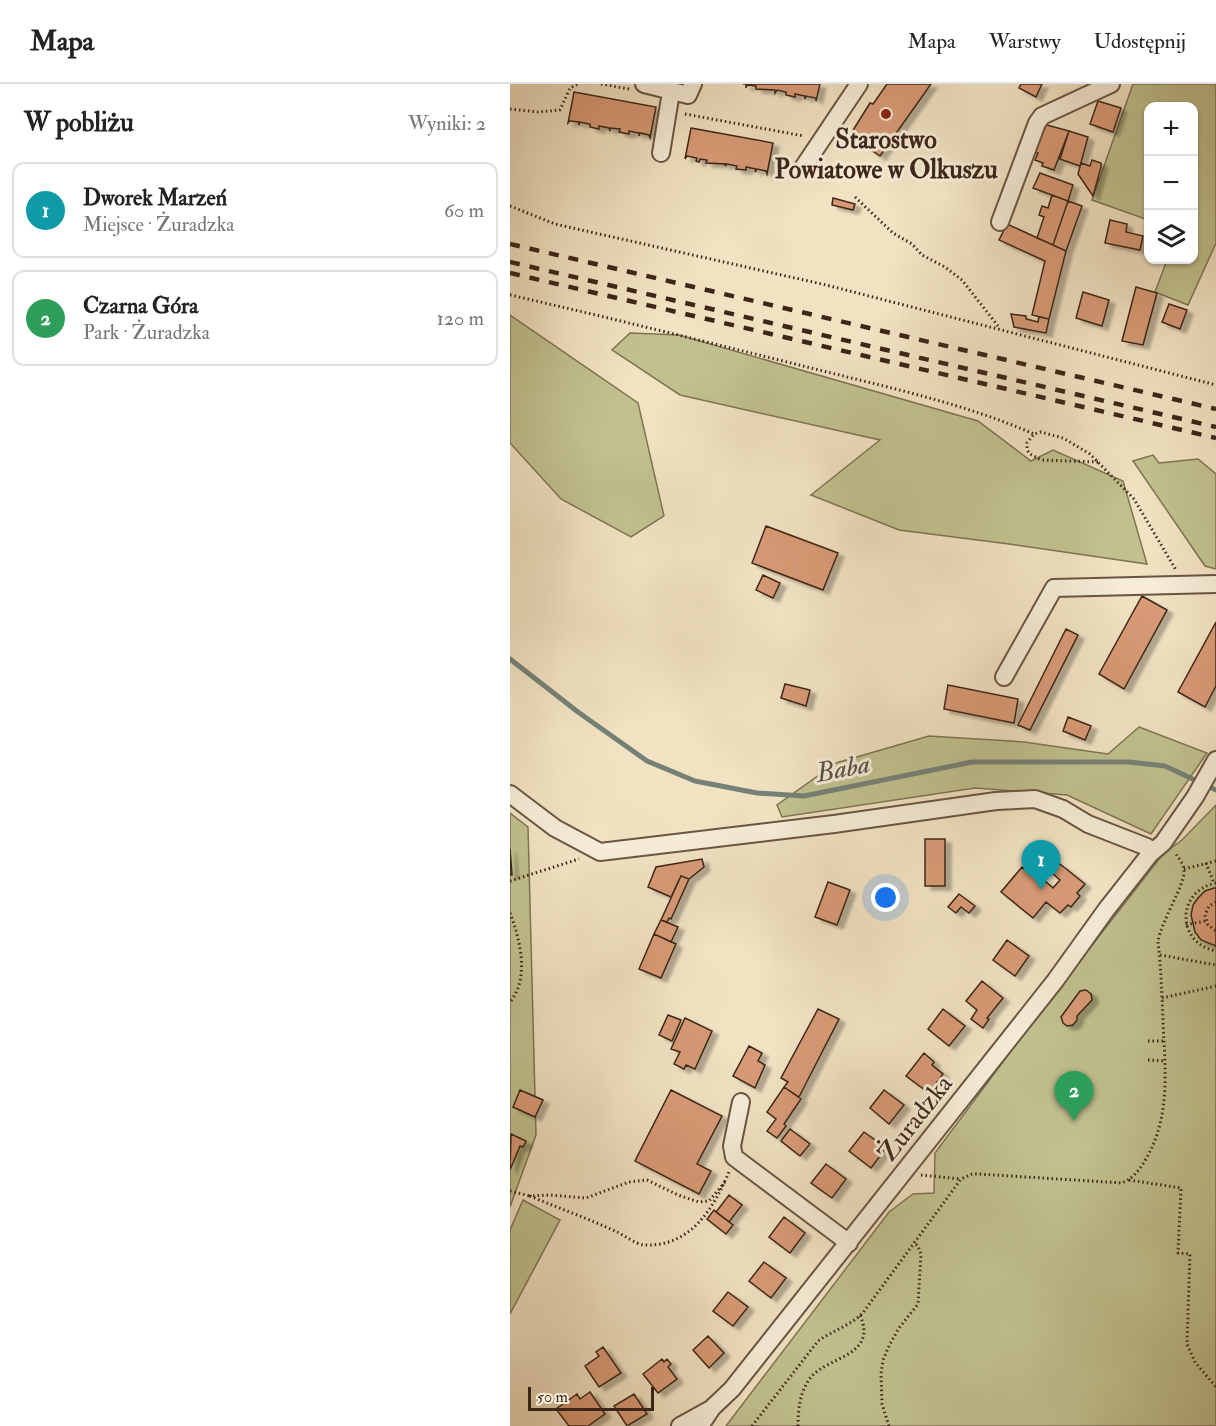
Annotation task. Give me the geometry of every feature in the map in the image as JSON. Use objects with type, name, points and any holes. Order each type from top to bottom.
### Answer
[{"type":"street","points":[[644,84],[688,95],[693,84]]},
{"type":"street","points":[[802,169],[859,84]]},
{"type":"street","points":[[1000,222],[1037,123],[1042,116],[1111,84]]},
{"type":"street","points":[[661,153],[671,92]]},
{"type":"street","points":[[1004,677],[1054,588],[1216,584]]},
{"type":"street","name":"Żuradzka","points":[[712,1408],[732,1389],[1055,981],[1106,910],[1195,797],[1214,764]]},
{"type":"street","points":[[510,794],[555,828],[600,852],[834,824],[996,801],[1035,799],[1063,809],[1088,824],[1147,847],[1156,848]]},
{"type":"street","points":[[741,1102],[732,1146],[735,1157],[849,1243]]},
{"type":"street","points":[[680,1426],[712,1408]]},
{"type":"street","points":[[700,1426],[712,1408]]},
{"type":"path","points":[[510,110],[538,112],[560,110],[570,88],[578,84]]},
{"type":"path","points":[[693,116],[804,137],[810,128]]},
{"type":"path","points":[[855,197],[893,233],[912,244],[922,255],[945,267],[962,280],[999,328]]},
{"type":"path","points":[[510,206],[555,224],[826,285],[1216,385]]},
{"type":"path","points":[[510,295],[918,395],[1001,420],[1034,434]]},
{"type":"path","points":[[1098,462],[1041,460],[1030,454],[1027,450],[1027,443],[1034,434],[1041,432],[1063,438],[1090,454],[1098,462],[1134,499],[1184,585]]},
{"type":"path","points":[[1129,1180],[1143,1165],[1160,1129],[1165,1088],[1165,1061],[1159,934],[1184,875],[1184,869],[1174,852],[1156,848]]},
{"type":"path","points":[[510,881],[600,852]]},
{"type":"path","points":[[1184,869],[1216,861]]},
{"type":"path","points":[[1206,863],[1215,883],[1203,887],[1188,903],[1186,925],[1198,944],[1216,951]]},
{"type":"path","points":[[1216,902],[1206,910],[1208,925],[1216,931]]},
{"type":"path","points":[[510,913],[516,928],[520,954],[517,994],[510,1002]]},
{"type":"path","points":[[1186,925],[1206,920]]},
{"type":"path","points":[[1160,954],[1216,965]]},
{"type":"path","points":[[1162,998],[1216,987]]},
{"type":"path","points":[[1148,1041],[1164,1041]]},
{"type":"path","points":[[1148,1060],[1165,1061]]},
{"type":"path","points":[[510,1191],[530,1196],[643,1245],[673,1241],[691,1231],[713,1205],[735,1157]]},
{"type":"path","points":[[752,1426],[818,1341],[860,1316],[961,1179],[972,1174],[1116,1183],[1129,1180],[1181,1188],[1178,1253],[1190,1254],[1187,1344],[1195,1362],[1216,1387]]},
{"type":"path","points":[[915,1176],[935,1175],[961,1179]]},
{"type":"path","points":[[530,1196],[586,1198],[629,1182],[647,1180],[699,1202],[709,1201],[725,1182]]},
{"type":"path","points":[[889,1426],[882,1404],[881,1374],[890,1344],[899,1328],[918,1304],[921,1254],[914,1243]]},
{"type":"path","points":[[798,1426],[801,1396],[810,1378],[825,1365],[850,1354],[860,1343],[864,1329],[860,1316]]},
{"type":"green space","points":[[1133,84],[1216,84],[1216,243],[1188,305],[1155,292],[1166,264],[1198,264],[1198,102],[1144,102],[1144,219],[1092,200]]},
{"type":"green space","points":[[510,315],[638,403],[664,516],[631,537],[561,499],[510,443]]},
{"type":"green space","points":[[630,333],[679,335],[978,421],[1031,461],[1053,450],[1123,481],[1147,564],[899,530],[811,495],[880,440],[680,395],[612,350]]},
{"type":"green space","points":[[1153,455],[1159,463],[1198,459],[1216,474],[1216,569],[1205,566],[1133,461]]},
{"type":"green space","points":[[1139,727],[1207,753],[1151,834],[1067,795],[975,788],[782,817],[777,805],[836,763],[929,736],[1024,742],[1108,754]]},
{"type":"green space","points":[[1216,805],[1216,1426],[726,1426],[889,1212],[913,1194],[934,1193],[935,1153],[1044,1007],[1163,854],[1182,840]]},
{"type":"green space","points":[[510,813],[528,827],[536,1135],[510,1207]]},
{"type":"green space","points":[[523,1200],[560,1220],[510,1314],[510,1230]]},
{"type":"building","points":[[746,84],[820,84],[816,101],[816,98],[806,96],[805,99],[805,96],[795,94],[795,97],[777,90],[775,93],[775,90],[756,89],[756,86],[747,85],[746,88]]},
{"type":"building","name":"Starostwo Powiatowe w Olkuszu","points":[[887,84],[931,84],[880,156],[850,135],[870,103],[873,104]]},
{"type":"building","points":[[1021,84],[1042,84],[1036,97],[1019,88]]},
{"type":"building","points":[[574,92],[656,107],[650,138],[649,135],[640,133],[639,136],[639,133],[629,131],[629,134],[619,132],[620,129],[610,128],[610,131],[609,128],[599,126],[599,129],[580,122],[579,125],[579,122],[570,121],[568,123]]},
{"type":"building","points":[[1098,101],[1121,108],[1113,132],[1090,124]]},
{"type":"building","points":[[1043,124],[1069,131],[1054,170],[1042,166],[1043,163],[1035,160],[1038,153],[1033,152]]},
{"type":"building","points":[[691,128],[773,143],[767,174],[766,171],[757,169],[755,172],[756,169],[746,167],[746,170],[736,169],[737,166],[727,164],[725,166],[726,164],[706,163],[707,160],[700,159],[699,162],[696,161],[697,158],[687,156],[685,159]]},
{"type":"building","points":[[1069,131],[1088,137],[1080,166],[1060,159]]},
{"type":"building","points":[[1092,160],[1101,163],[1093,196],[1078,174],[1081,163],[1090,166]]},
{"type":"building","points":[[1040,173],[1073,185],[1068,201],[1033,188]]},
{"type":"building","points":[[1052,195],[1068,201],[1053,245],[1037,238],[1044,217],[1039,215],[1042,206],[1048,208]]},
{"type":"building","points":[[833,198],[855,204],[853,210],[832,205]]},
{"type":"building","points":[[1068,201],[1082,206],[1066,251],[1053,245]]},
{"type":"building","points":[[1110,220],[1127,224],[1126,232],[1143,236],[1140,250],[1105,243]]},
{"type":"building","points":[[1007,224],[1066,251],[1049,319],[1032,315],[1045,261],[999,240]]},
{"type":"building","points":[[1136,287],[1157,293],[1143,345],[1122,341]]},
{"type":"building","points":[[1083,292],[1109,300],[1102,326],[1076,318]]},
{"type":"building","points":[[1169,304],[1187,310],[1180,329],[1162,322]]},
{"type":"building","points":[[1011,314],[1026,316],[1026,319],[1038,322],[1039,317],[1049,319],[1046,333],[1014,327]]},
{"type":"building","points":[[766,526],[838,553],[823,590],[752,563]]},
{"type":"building","points":[[763,575],[780,583],[773,598],[756,590]]},
{"type":"building","points":[[1142,596],[1167,610],[1124,689],[1099,674]]},
{"type":"building","points":[[1216,622],[1216,686],[1205,707],[1178,692]]},
{"type":"building","points":[[1066,629],[1078,635],[1030,730],[1018,725]]},
{"type":"building","points":[[785,684],[810,690],[806,706],[781,698]]},
{"type":"building","points":[[948,685],[1018,699],[1014,723],[944,709]]},
{"type":"building","points":[[1068,717],[1091,726],[1085,740],[1063,731]]},
{"type":"building","points":[[925,839],[945,839],[945,886],[925,886]]},
{"type":"building","points":[[510,849],[512,875],[510,875]]},
{"type":"building","points":[[702,859],[704,867],[689,879],[681,876],[671,897],[648,887],[656,867]]},
{"type":"building","points":[[1060,864],[1085,884],[1077,893],[1080,896],[1071,907],[1068,905],[1060,913],[1046,902],[1033,918],[1001,892],[1022,867],[1043,884],[1045,881],[1053,888],[1060,880],[1052,873]]},
{"type":"building","points":[[681,876],[689,879],[671,919],[669,918],[667,922],[661,920]]},
{"type":"building","points":[[828,882],[850,890],[837,925],[815,917]]},
{"type":"building","points":[[1216,888],[1216,946],[1201,940],[1195,932],[1191,915],[1193,905],[1198,898],[1205,891]]},
{"type":"building","points":[[959,894],[975,906],[969,913],[961,907],[956,913],[948,907]]},
{"type":"building","points":[[661,920],[678,927],[671,942],[654,934]]},
{"type":"building","points":[[654,934],[676,944],[661,978],[639,969]]},
{"type":"building","points":[[1007,940],[1029,956],[1015,976],[993,960]]},
{"type":"building","points":[[982,981],[1003,998],[987,1018],[989,1019],[983,1028],[971,1019],[977,1010],[966,1001]]},
{"type":"building","points":[[1086,990],[1091,994],[1092,1000],[1077,1016],[1073,1025],[1067,1026],[1061,1017],[1080,991]]},
{"type":"building","points":[[818,1009],[839,1019],[799,1097],[784,1087],[788,1082],[781,1078]]},
{"type":"building","points":[[943,1009],[965,1026],[949,1046],[928,1029]]},
{"type":"building","points":[[668,1015],[681,1020],[672,1041],[659,1035]]},
{"type":"building","points":[[685,1018],[712,1031],[695,1069],[686,1065],[684,1069],[674,1064],[680,1052],[671,1049]]},
{"type":"building","points":[[749,1046],[762,1053],[758,1061],[765,1065],[755,1088],[733,1076]]},
{"type":"building","points":[[924,1053],[934,1062],[932,1065],[943,1074],[929,1093],[906,1076]]},
{"type":"building","points":[[784,1087],[801,1099],[777,1138],[767,1131],[776,1119],[767,1112]]},
{"type":"building","points":[[520,1090],[543,1100],[535,1117],[513,1107]]},
{"type":"building","points":[[671,1090],[722,1116],[697,1164],[711,1171],[699,1194],[635,1161]]},
{"type":"building","points":[[884,1090],[904,1105],[889,1124],[870,1108]]},
{"type":"building","points":[[790,1129],[810,1144],[800,1156],[781,1141]]},
{"type":"building","points":[[864,1132],[886,1148],[871,1168],[849,1151]]},
{"type":"building","points":[[511,1134],[526,1141],[523,1147],[520,1146],[510,1170]]},
{"type":"building","points":[[826,1164],[846,1179],[832,1198],[811,1183]]},
{"type":"building","points":[[729,1195],[742,1205],[729,1222],[716,1212]]},
{"type":"building","points":[[714,1210],[733,1225],[726,1234],[707,1219]]},
{"type":"building","points":[[784,1217],[805,1233],[790,1253],[769,1237]]},
{"type":"building","points":[[764,1262],[786,1278],[771,1298],[749,1281]]},
{"type":"building","points":[[728,1292],[748,1307],[733,1326],[713,1311]]},
{"type":"building","points":[[708,1336],[724,1353],[709,1368],[693,1350]]},
{"type":"building","points":[[603,1347],[621,1373],[599,1387],[585,1366],[599,1356],[596,1352]]},
{"type":"building","points":[[662,1359],[664,1362],[667,1359],[671,1364],[668,1367],[677,1379],[658,1393],[643,1374]]},
{"type":"building","points":[[590,1392],[605,1414],[588,1426],[569,1426],[556,1409],[577,1394],[580,1399]]},
{"type":"building","points":[[634,1394],[647,1414],[627,1426],[614,1406]]},
{"type":"waterway","name":"Baba","points":[[510,659],[578,712],[647,761],[695,781],[757,793],[804,796],[972,762],[1129,762],[1165,766],[1216,790]]},
{"type":"railway","points":[[510,244],[1216,409]]},
{"type":"railway","points":[[510,262],[1216,427]]},
{"type":"railway","points":[[510,273],[1216,438]]},
{"type":"place","name":"Starostwo Powiatowe w Olkuszu","points":[[886,114]]},
{"type":"place","name":"Dworek Marzeń","points":[[1041,890]]},
{"type":"place","name":"Czarna Góra","points":[[1074,1121]]}]
